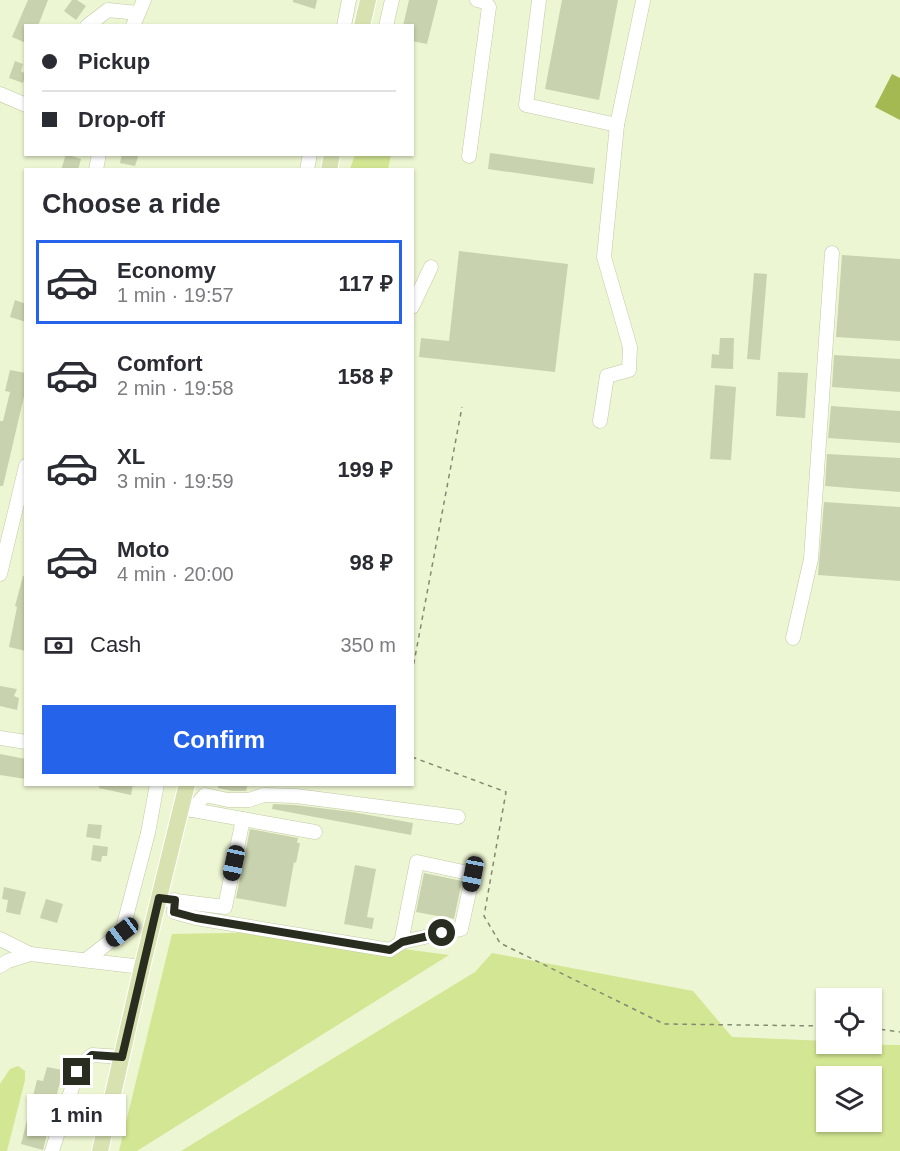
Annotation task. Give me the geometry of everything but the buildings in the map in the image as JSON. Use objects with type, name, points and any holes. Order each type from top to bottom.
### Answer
[{"type":"main road","points":[[362,24],[368,0]]},
{"type":"main road","points":[[100,1151],[142,967],[167,899],[187,809],[187,786]]},
{"type":"street","points":[[344,24],[349,0]]},
{"type":"street","points":[[386,24],[392,0]]},
{"type":"street","points":[[469,156],[489,7],[485,2],[477,0]]},
{"type":"street","points":[[539,0],[526,105],[617,125]]},
{"type":"street","points":[[600,421],[607,376],[629,370],[630,347],[604,257],[617,125],[643,1]]},
{"type":"street","points":[[90,24],[108,10],[138,13]]},
{"type":"street","points":[[0,94],[24,104]]},
{"type":"street","points":[[793,638],[811,559],[832,253]]},
{"type":"street","points":[[414,303],[431,267]]},
{"type":"street","points":[[0,574],[24,474]]},
{"type":"street","points":[[0,738],[24,742]]},
{"type":"street","points":[[86,960],[122,932],[148,833],[157,786]]},
{"type":"street","points":[[187,809],[205,795],[228,800],[249,800],[264,795],[296,796],[458,817]]},
{"type":"street","points":[[187,809],[315,832]]},
{"type":"street","points":[[167,899],[225,907],[243,819]]},
{"type":"street","points":[[167,899],[174,912],[196,918],[390,950],[401,943],[461,929],[473,874],[417,862],[401,943]]},
{"type":"street","points":[[0,939],[30,954],[142,967]]},
{"type":"street","points":[[0,966],[30,954]]},
{"type":"street","points":[[52,1151],[77,1072],[83,1063],[92,1055],[122,1057]]},
{"type":"path","points":[[414,662],[462,407]]},
{"type":"path","points":[[414,758],[506,792],[484,916],[500,943],[664,1024],[816,1026]]},
{"type":"path","points":[[882,1029],[900,1032]]},
{"type":"shaded area","points":[[892,74],[900,78],[900,120],[875,107]]},
{"type":"shaded area","points":[[355,156],[391,156],[388,168],[350,168]]},
{"type":"shaded area","points":[[276,932],[449,955],[137,1151],[119,1151],[172,934]]},
{"type":"shaded area","points":[[492,953],[693,991],[732,1037],[816,1041],[816,1054],[882,1054],[882,1045],[900,1045],[900,1151],[181,1151],[475,972]]},
{"type":"shaded area","points":[[18,1066],[25,1071],[25,1080],[7,1151],[0,1151],[0,1084],[10,1069]]},
{"type":"route","points":[[77,1072],[92,1055],[122,1057],[159,898],[175,900],[174,912],[196,918],[390,950],[402,942],[442,933]]}]
